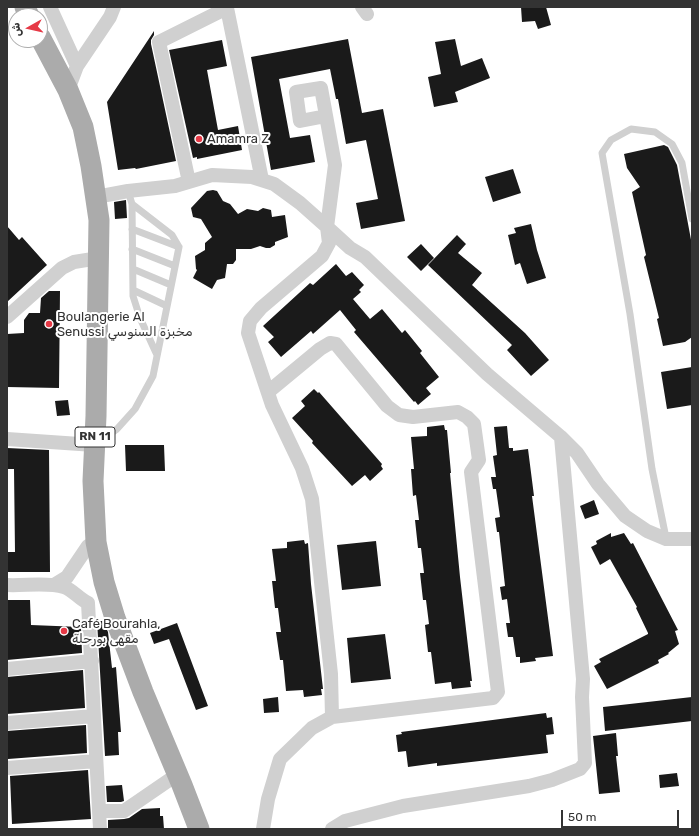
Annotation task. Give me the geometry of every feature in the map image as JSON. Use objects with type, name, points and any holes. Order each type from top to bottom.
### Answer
[{"type":"main road","name":"RN 11","points":[[45,48],[68,90],[83,127],[91,166],[99,220],[93,481],[96,542],[110,603],[143,692],[178,774],[199,829]]},
{"type":"street","points":[[50,7],[77,66]]},
{"type":"street","points":[[68,90],[77,66],[110,17],[114,7]]},
{"type":"street","points":[[189,182],[160,42],[227,8],[262,180]]},
{"type":"street","points":[[326,116],[335,165],[327,227],[329,243],[322,256],[261,308],[250,321],[248,333],[272,405],[302,468],[312,499],[331,674],[332,718]]},
{"type":"street","points":[[96,197],[130,198],[212,175],[225,174],[252,177],[274,184],[300,203],[350,248],[365,257],[487,374],[561,437],[577,453],[598,484],[625,516],[647,531],[666,539],[692,539]]},
{"type":"street","points":[[7,317],[62,268],[74,262],[99,258]]},
{"type":"street","points":[[263,829],[268,799],[280,759],[312,728],[332,718],[493,698],[498,692],[471,472],[479,460],[474,424],[467,417],[458,412],[413,417],[399,415],[388,406],[336,344],[330,343],[320,349],[268,392]]},
{"type":"street","points":[[332,829],[345,821],[403,806],[529,786],[552,780],[580,769],[585,763],[582,697],[583,679],[561,437]]},
{"type":"street","points":[[7,439],[94,445]]},
{"type":"street","points":[[563,466],[577,453]]},
{"type":"street","points":[[54,585],[67,577],[88,546],[96,542]]},
{"type":"street","points":[[7,585],[54,585],[65,587],[82,600],[96,606],[110,603]]},
{"type":"street","points":[[88,603],[100,829]]},
{"type":"street","points":[[7,668],[92,661]]},
{"type":"street","points":[[7,723],[94,716]]},
{"type":"street","points":[[7,768],[96,761]]},
{"type":"street","points":[[100,811],[124,810],[178,774]]},
{"type":"lane","points":[[666,539],[652,469],[630,314],[602,153],[611,140],[631,129],[655,132],[672,144],[682,162],[692,220]]},
{"type":"lane","points":[[130,198],[134,296],[140,318],[157,355]]},
{"type":"lane","points":[[94,445],[118,429],[135,409],[153,376],[179,247],[172,235],[130,198]]},
{"type":"lane","points":[[132,229],[179,247]]},
{"type":"lane","points":[[132,249],[175,266]]},
{"type":"lane","points":[[133,269],[171,285]]},
{"type":"lane","points":[[133,290],[167,306]]},
{"type":"building","points":[[521,7],[546,7],[551,25],[538,29],[535,21],[522,22]]},
{"type":"building","points":[[154,31],[151,44],[176,161],[136,169],[118,170],[107,102]]},
{"type":"building","points":[[348,39],[362,113],[383,109],[405,221],[361,229],[356,203],[378,199],[366,140],[346,144],[338,99],[336,99],[330,69],[279,79],[290,138],[310,135],[315,162],[271,170],[251,57]]},
{"type":"building","points":[[455,39],[461,66],[482,58],[490,78],[455,92],[458,102],[434,107],[428,77],[441,74],[435,42]]},
{"type":"building","points":[[222,40],[227,66],[207,70],[218,130],[238,126],[242,150],[197,159],[197,157],[193,158],[169,50]]},
{"type":"building","points":[[664,145],[668,147],[677,165],[692,245],[692,337],[685,342],[663,346],[657,319],[659,318],[644,257],[646,255],[632,192],[640,187],[627,168],[624,154]]},
{"type":"building","points":[[513,169],[521,193],[493,202],[485,177]]},
{"type":"building","points":[[207,191],[217,191],[223,201],[230,204],[238,214],[247,209],[258,211],[263,208],[271,210],[272,217],[285,215],[288,237],[275,242],[275,245],[270,248],[260,246],[251,249],[236,249],[236,260],[233,264],[227,264],[225,278],[217,280],[212,289],[193,278],[197,270],[195,256],[205,250],[205,243],[212,237],[201,219],[193,217],[191,208]]},
{"type":"building","points":[[126,200],[127,218],[115,219],[114,202]]},
{"type":"building","points":[[531,224],[546,278],[527,284],[520,263],[515,265],[508,235],[516,233],[514,228]]},
{"type":"building","points":[[7,226],[19,240],[22,237],[47,265],[7,302]]},
{"type":"building","points":[[457,235],[466,244],[458,253],[482,273],[472,285],[525,333],[549,360],[531,376],[507,350],[512,345],[428,265]]},
{"type":"building","points":[[421,244],[434,258],[421,271],[407,257]]},
{"type":"building","points":[[336,264],[346,276],[352,272],[364,285],[359,290],[361,292],[353,299],[370,319],[382,309],[402,333],[405,330],[422,351],[420,353],[439,377],[426,388],[431,394],[418,405],[354,332],[356,330],[340,310],[313,334],[311,331],[281,357],[268,342],[274,337],[263,326],[310,283],[313,285]]},
{"type":"building","points":[[49,291],[60,291],[59,388],[7,387],[7,334],[24,333],[24,320],[29,313],[40,313],[41,298]]},
{"type":"building","points":[[692,367],[692,405],[667,409],[661,372]]},
{"type":"building","points":[[314,389],[318,393],[319,392],[382,464],[381,466],[383,469],[370,481],[365,475],[352,486],[312,443],[313,441],[292,418],[305,406],[301,401]]},
{"type":"building","points":[[68,400],[70,415],[57,416],[55,401]]},
{"type":"building","points":[[444,425],[445,430],[447,430],[460,577],[472,681],[470,681],[471,687],[452,689],[451,682],[435,684],[431,652],[428,652],[425,625],[429,624],[426,600],[423,600],[420,573],[424,573],[421,548],[418,548],[415,520],[419,520],[416,495],[413,496],[411,469],[414,469],[411,437],[427,436],[427,427]]},
{"type":"building","points":[[507,426],[509,448],[513,448],[513,451],[528,449],[534,496],[532,496],[553,656],[535,658],[536,661],[520,663],[520,657],[516,657],[513,637],[508,637],[506,623],[510,623],[507,599],[502,600],[500,587],[505,586],[499,532],[497,532],[495,518],[500,517],[496,489],[493,489],[491,477],[496,477],[493,456],[497,455],[494,427]]},
{"type":"building","points":[[125,445],[164,445],[165,471],[126,471]]},
{"type":"building","points":[[7,448],[49,450],[50,572],[7,572],[7,552],[15,552],[14,469],[7,469]]},
{"type":"building","points":[[594,500],[599,514],[585,519],[580,506]]},
{"type":"building","points":[[611,533],[611,537],[624,533],[631,544],[633,543],[678,630],[675,631],[679,644],[668,653],[669,654],[658,660],[659,663],[607,689],[594,666],[601,662],[599,659],[648,634],[636,608],[637,607],[610,559],[600,565],[591,547],[597,544],[596,541]]},
{"type":"building","points":[[304,540],[305,544],[308,543],[311,584],[323,689],[321,689],[322,695],[304,697],[303,690],[286,691],[283,660],[280,660],[276,632],[281,632],[278,608],[275,608],[272,581],[276,581],[272,549],[287,548],[287,542]]},
{"type":"building","points":[[376,541],[381,586],[342,590],[337,545]]},
{"type":"building","points":[[7,600],[30,600],[31,625],[81,627],[82,653],[7,660]]},
{"type":"building","points":[[97,621],[103,621],[108,632],[112,668],[116,667],[121,732],[118,732],[119,755],[105,756]]},
{"type":"building","points":[[177,623],[208,706],[196,710],[169,639],[154,644],[150,633]]},
{"type":"building","points":[[385,634],[391,679],[351,683],[347,638]]},
{"type":"building","points":[[83,670],[85,708],[7,714],[7,677]]},
{"type":"building","points":[[278,697],[279,712],[264,713],[263,699]]},
{"type":"building","points":[[692,697],[692,721],[605,731],[603,707]]},
{"type":"building","points":[[546,713],[547,718],[552,717],[554,734],[546,735],[548,753],[437,766],[437,763],[408,767],[406,751],[398,752],[396,735],[402,734],[401,732]]},
{"type":"building","points":[[86,725],[87,753],[8,759],[7,731]]},
{"type":"building","points":[[616,733],[618,756],[616,756],[620,792],[599,794],[593,736]]},
{"type":"building","points":[[88,770],[91,819],[12,824],[10,776]]},
{"type":"building","points":[[677,773],[679,786],[660,788],[659,775]]},
{"type":"building","points":[[122,785],[124,801],[107,802],[106,786]]},
{"type":"building","points":[[160,808],[160,816],[163,816],[164,829],[108,829],[108,820],[129,818],[142,809]]},
{"type":"place","name":"Amamra Z","points":[[199,139]]},
{"type":"place","name":"Boulangerie Al Senussi مخبزة السنوسي","points":[[49,324]]},
{"type":"place","name":"Café Bourahla, مقهى بورحلة","points":[[64,631]]}]
